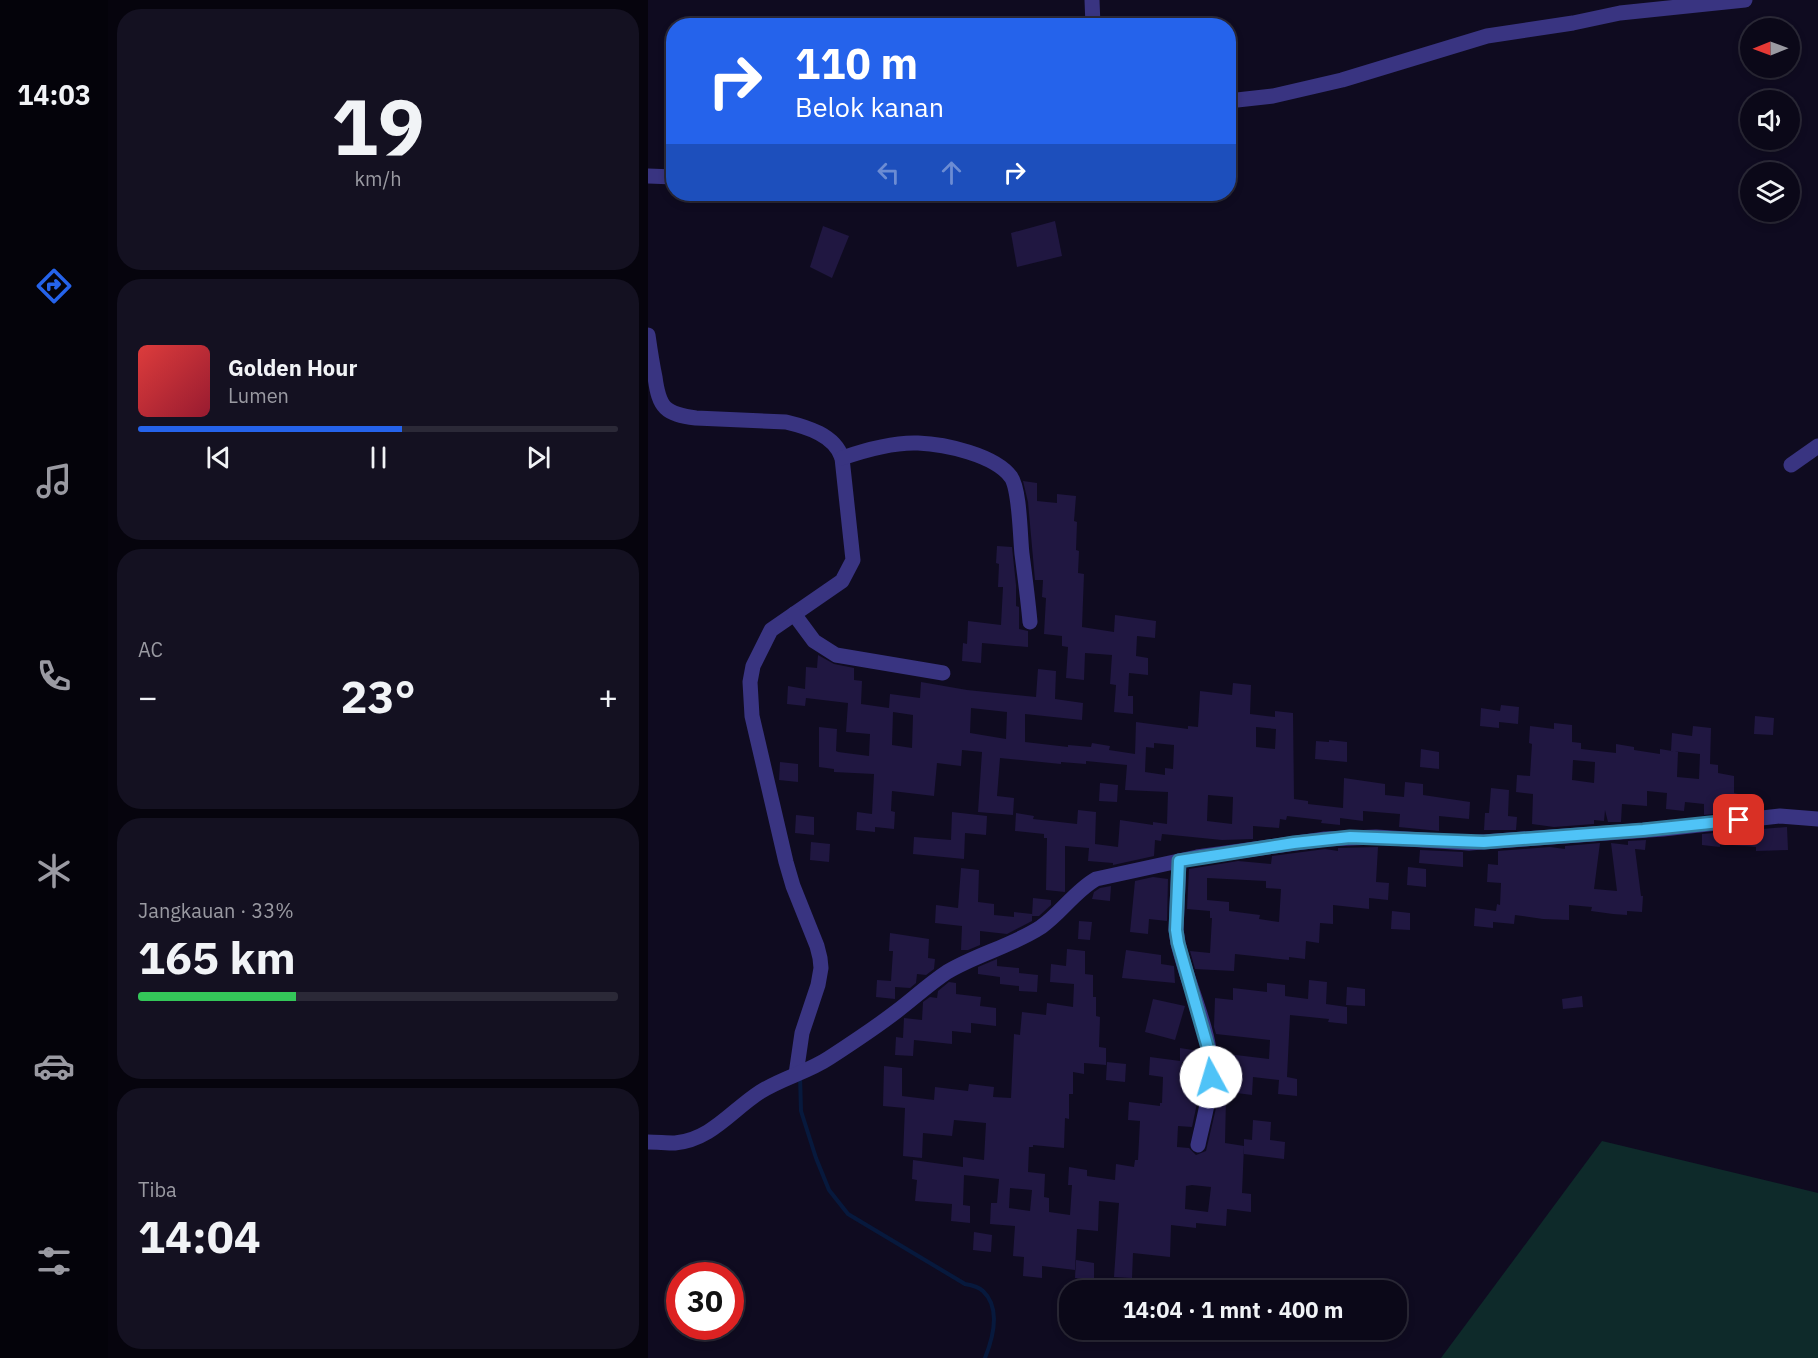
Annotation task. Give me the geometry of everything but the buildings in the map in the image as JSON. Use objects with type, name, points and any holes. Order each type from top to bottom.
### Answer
[{"type":"street","points":[[1092,0],[1093,18]]},
{"type":"street","points":[[1236,100],[1273,96],[1342,80],[1487,36],[1573,23],[1620,13],[1745,0]]},
{"type":"street","points":[[648,176],[666,177]]},
{"type":"street","points":[[648,335],[658,399],[667,409],[681,416],[696,418],[786,422],[799,425],[834,442],[848,456],[854,560],[842,581],[771,630],[753,666],[750,682],[752,716],[786,862],[820,958],[818,985],[802,1033],[797,1073]]},
{"type":"street","points":[[848,456],[883,447],[917,443],[973,454],[994,463],[1011,477],[1018,507],[1030,622]]},
{"type":"street","points":[[1791,465],[1818,446]]},
{"type":"street","points":[[795,615],[814,641],[836,655],[943,673]]},
{"type":"street","points":[[648,1142],[675,1143],[707,1133],[759,1092],[817,1066],[896,1012],[928,984],[958,966],[1036,930],[1052,919],[1087,884],[1096,879],[1179,861],[1294,843],[1350,837],[1469,843],[1672,828],[1780,816],[1818,819]]},
{"type":"street","points":[[1179,861],[1176,930],[1178,943],[1211,1064],[1211,1077],[1198,1145]]},
{"type":"green space","points":[[1602,1141],[1818,1193],[1818,1358],[1441,1358]]},
{"type":"waterway","points":[[800,1075],[801,1111],[829,1190],[848,1214],[965,1284],[983,1291],[989,1298],[994,1314],[993,1332],[985,1358]]},
{"type":"route","points":[[1211,1077],[1208,1048],[1182,961],[1176,930],[1179,861],[1294,843],[1350,837],[1469,843],[1566,837],[1739,820]]}]
